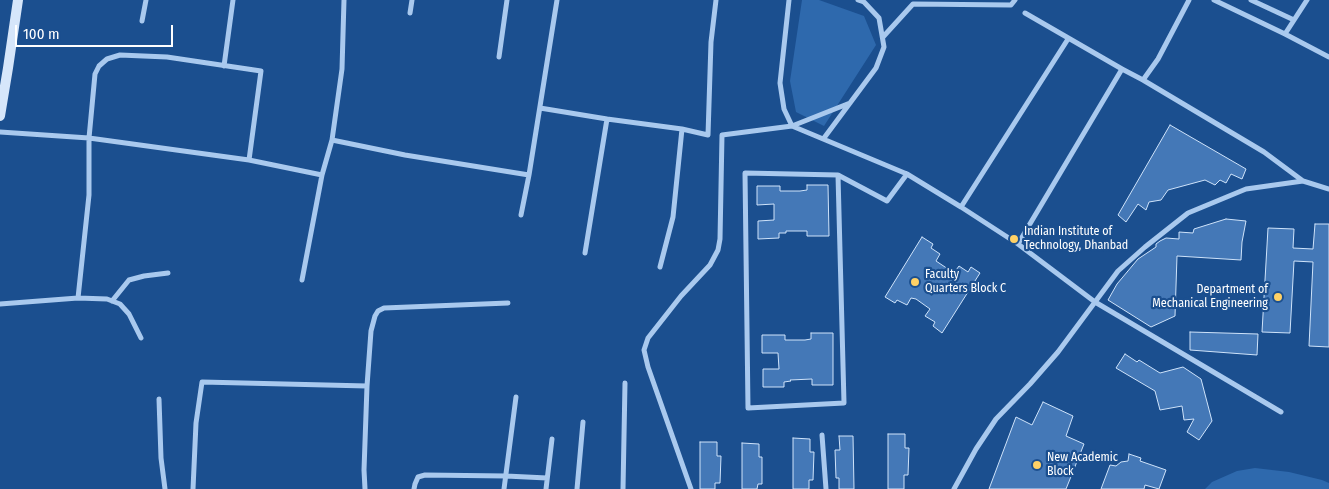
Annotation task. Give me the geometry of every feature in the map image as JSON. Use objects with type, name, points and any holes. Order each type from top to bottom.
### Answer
[{"type":"street","points":[[0,116],[4,67],[18,0]]},
{"type":"street","points":[[142,21],[146,0]]},
{"type":"street","points":[[224,66],[232,0]]},
{"type":"street","points":[[302,280],[322,175],[332,140],[342,68],[344,0]]},
{"type":"street","points":[[410,13],[412,0]]},
{"type":"street","points":[[499,56],[507,0]]},
{"type":"street","points":[[521,216],[557,0]]},
{"type":"street","points":[[540,108],[682,129],[708,135],[711,42],[716,0]]},
{"type":"street","points":[[789,0],[780,84],[784,109],[792,126],[907,174],[1018,244],[1095,302],[1282,412]]},
{"type":"street","points":[[824,138],[876,68],[884,47],[879,18],[864,2],[858,0]]},
{"type":"street","points":[[883,38],[913,4],[1011,5],[1015,0]]},
{"type":"street","points":[[1143,80],[1158,59],[1189,0]]},
{"type":"street","points":[[1214,0],[1329,57]]},
{"type":"street","points":[[1251,0],[1294,20]]},
{"type":"street","points":[[1285,34],[1307,0]]},
{"type":"street","points":[[1025,13],[1264,152],[1303,181],[1329,189]]},
{"type":"street","points":[[961,207],[1068,39]]},
{"type":"street","points":[[78,298],[89,195],[89,138],[95,74],[99,66],[107,59],[120,55],[158,57],[261,71],[249,160]]},
{"type":"street","points":[[1018,244],[1122,69]]},
{"type":"street","points":[[691,489],[648,367],[644,350],[648,338],[681,296],[710,265],[718,250],[720,238],[722,135],[792,126],[850,103]]},
{"type":"street","points":[[585,253],[607,119]]},
{"type":"street","points":[[660,267],[673,217],[682,129]]},
{"type":"street","points":[[0,132],[89,138],[249,160],[322,175]]},
{"type":"street","points":[[332,140],[405,155],[529,175]]},
{"type":"street","points":[[838,175],[844,403],[748,408],[745,172],[838,175],[887,201],[907,174]]},
{"type":"street","points":[[954,489],[976,449],[996,420],[1058,352],[1118,271],[1145,246],[1188,213],[1246,189],[1303,181]]},
{"type":"street","points":[[112,301],[129,280],[168,273]]},
{"type":"street","points":[[0,304],[78,298],[107,299],[120,304],[129,314],[141,338]]},
{"type":"street","points":[[365,489],[367,386],[371,331],[378,311],[384,308],[508,303]]},
{"type":"street","points":[[193,489],[195,436],[202,382],[367,386]]},
{"type":"street","points":[[623,489],[625,383]]},
{"type":"street","points":[[504,489],[516,397]]},
{"type":"street","points":[[159,399],[161,458],[165,489]]},
{"type":"street","points":[[577,489],[583,422]]},
{"type":"street","points":[[822,436],[826,489]]},
{"type":"street","points":[[546,489],[552,439]]},
{"type":"street","points":[[414,489],[418,477],[425,474],[547,478]]},
{"type":"shaded area","points":[[802,0],[819,0],[864,16],[876,45],[824,126],[796,112],[790,81]]},
{"type":"shaded area","points":[[1255,468],[1289,472],[1322,480],[1329,483],[1329,489],[1205,489],[1212,482],[1237,471]]},
{"type":"building","points":[[1170,125],[1246,169],[1242,179],[1231,174],[1226,183],[1220,180],[1215,185],[1205,180],[1168,190],[1161,200],[1149,202],[1146,210],[1138,204],[1126,222],[1118,215]]},
{"type":"building","points":[[807,185],[828,185],[829,236],[807,236],[807,231],[786,231],[786,233],[779,233],[779,238],[758,239],[758,221],[774,220],[774,204],[757,205],[757,186],[780,186],[780,191],[800,191],[807,190]]},
{"type":"building","points":[[1226,219],[1246,221],[1241,260],[1177,256],[1175,316],[1151,327],[1108,300],[1117,284],[1138,259],[1156,247],[1156,244],[1160,241],[1166,238],[1179,239],[1179,232],[1193,233],[1194,229]]},
{"type":"building","name":"Department of Mechanical Engineering","points":[[1315,224],[1329,224],[1329,347],[1309,346],[1313,262],[1294,261],[1290,333],[1262,332],[1268,228],[1294,229],[1293,248],[1313,249]]},
{"type":"building","name":"Faculty Quarters Block C","points":[[922,237],[933,244],[931,248],[940,254],[936,261],[954,273],[959,266],[968,272],[971,267],[980,273],[942,333],[933,326],[935,322],[925,316],[930,309],[916,299],[911,298],[907,305],[897,300],[895,303],[885,297]]},
{"type":"building","points":[[1190,332],[1258,334],[1257,355],[1190,350]]},
{"type":"building","points":[[811,333],[833,333],[833,385],[812,385],[812,379],[790,380],[784,382],[784,387],[763,387],[763,369],[779,369],[778,353],[762,353],[762,335],[785,335],[785,340],[805,340],[811,339]]},
{"type":"building","points":[[1125,354],[1160,373],[1183,367],[1201,379],[1212,421],[1199,440],[1187,432],[1194,419],[1184,420],[1182,406],[1160,410],[1155,391],[1116,368]]},
{"type":"building","name":"New Academic Block","points":[[1043,402],[1073,416],[1066,436],[1084,444],[1066,489],[989,489],[1016,417],[1032,425]]},
{"type":"building","points":[[888,434],[905,434],[905,448],[909,448],[908,475],[904,475],[904,489],[888,489]]},
{"type":"building","points":[[839,436],[853,436],[854,489],[839,489],[839,478],[836,478],[835,450],[840,450]]},
{"type":"building","points":[[793,438],[810,439],[810,452],[814,452],[813,480],[809,480],[809,489],[793,489]]},
{"type":"building","points":[[700,442],[717,442],[717,456],[721,456],[720,483],[715,483],[715,489],[700,489]]},
{"type":"building","points":[[742,443],[759,444],[759,457],[762,457],[762,484],[758,484],[757,489],[742,489]]},
{"type":"building","points":[[1129,454],[1141,458],[1140,461],[1166,470],[1159,489],[1145,485],[1144,489],[1101,489],[1110,465],[1116,466],[1121,462],[1128,461]]},
{"type":"place","name":"Indian Institute of Technology, Dhanbad","points":[[1014,239]]},
{"type":"place","name":"Faculty Quarters Block C","points":[[915,282]]},
{"type":"place","name":"Department of Mechanical Engineering","points":[[1278,297]]},
{"type":"place","name":"New Academic Block","points":[[1037,465]]}]
